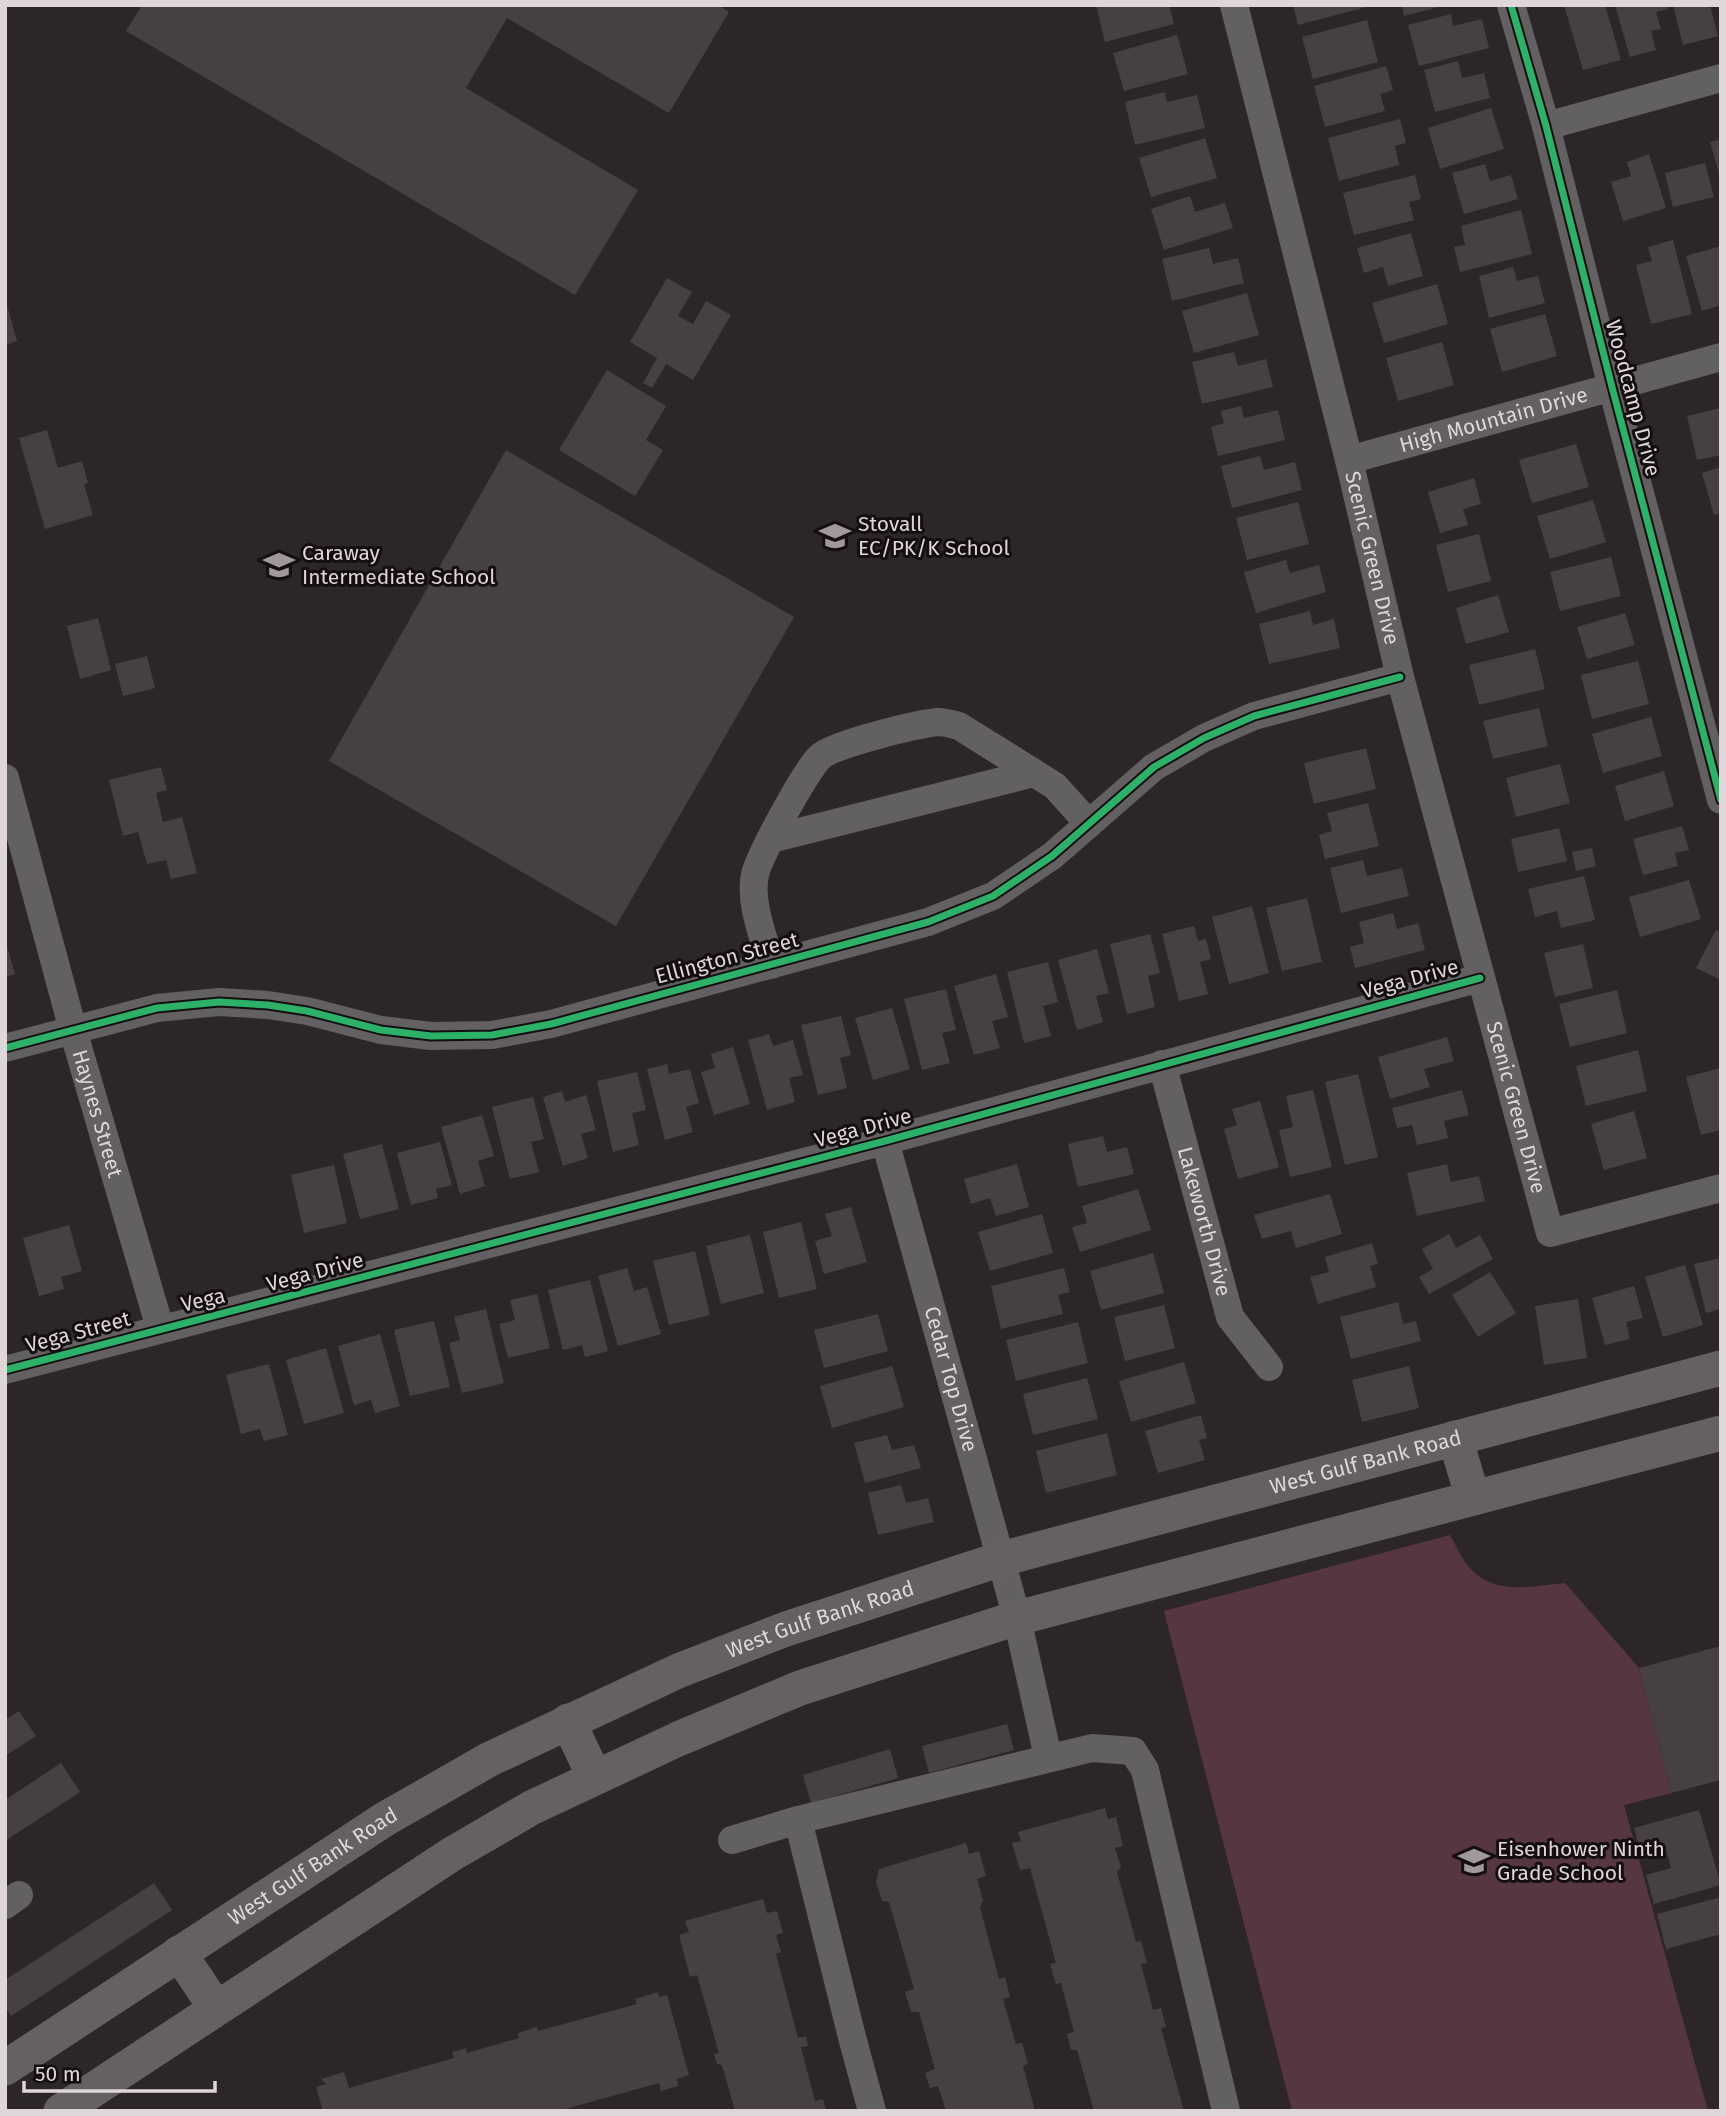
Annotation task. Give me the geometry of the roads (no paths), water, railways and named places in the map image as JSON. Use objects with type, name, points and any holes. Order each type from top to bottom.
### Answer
[{"type":"main road","name":"West Gulf Bank Road","points":[[5,2068],[385,1819],[490,1759],[678,1671],[786,1629],[1000,1559],[1721,1368]]},
{"type":"main road","points":[[61,2111],[452,1854],[531,1808],[594,1776],[800,1688],[1017,1618],[1721,1433]]},
{"type":"main road","points":[[1455,1438],[1473,1498]]},
{"type":"main road","points":[[568,1721],[594,1776]]},
{"type":"main road","points":[[179,1953],[216,2008]]},
{"type":"street","name":"Scenic Green Drive","points":[[1234,5],[1349,460],[1400,677],[1550,1233],[1721,1188]]},
{"type":"street","name":"Woodcamp Drive","points":[[1511,5],[1546,126],[1721,800]]},
{"type":"street","points":[[1546,126],[1721,78]]},
{"type":"street","name":"High Mountain Drive","points":[[1349,460],[1721,357]]},
{"type":"street","name":"Ellington Street","points":[[5,1048],[157,1008],[219,1002],[307,1011],[381,1030],[431,1036],[492,1035],[551,1024],[929,922],[993,896],[1052,856],[1154,767],[1204,738],[1254,716],[1400,677]]},
{"type":"street","points":[[771,965],[754,898],[755,874],[771,839],[807,775],[820,757],[835,748],[925,724],[942,722],[959,726],[1055,786],[1089,824]]},
{"type":"street","points":[[771,839],[1034,773]]},
{"type":"street","name":"Haynes Street","points":[[5,778],[73,1030],[160,1328]]},
{"type":"street","name":"Vega Drive","points":[[253,1306],[885,1141],[1480,978]]},
{"type":"street","name":"Lakeworth Drive","points":[[1162,1064],[1230,1317],[1269,1367]]},
{"type":"street","name":"Cedar Top Drive","points":[[885,1141],[1017,1618],[1048,1757]]},
{"type":"street","name":"Vega","points":[[160,1328],[253,1306]]},
{"type":"street","name":"Vega Street","points":[[5,1370],[160,1328]]},
{"type":"street","points":[[732,1840],[1048,1757],[1092,1748],[1133,1751],[1145,1770],[1226,2111]]},
{"type":"street","points":[[799,1821],[872,2111]]},
{"type":"place","name":"Stovall EC/PK/K School","points":[[835,536]]},
{"type":"place","name":"Caraway Intermediate School","points":[[279,565]]},
{"type":"place","name":"Eisenhower Ninth Grade School","points":[[1474,1861]]}]
